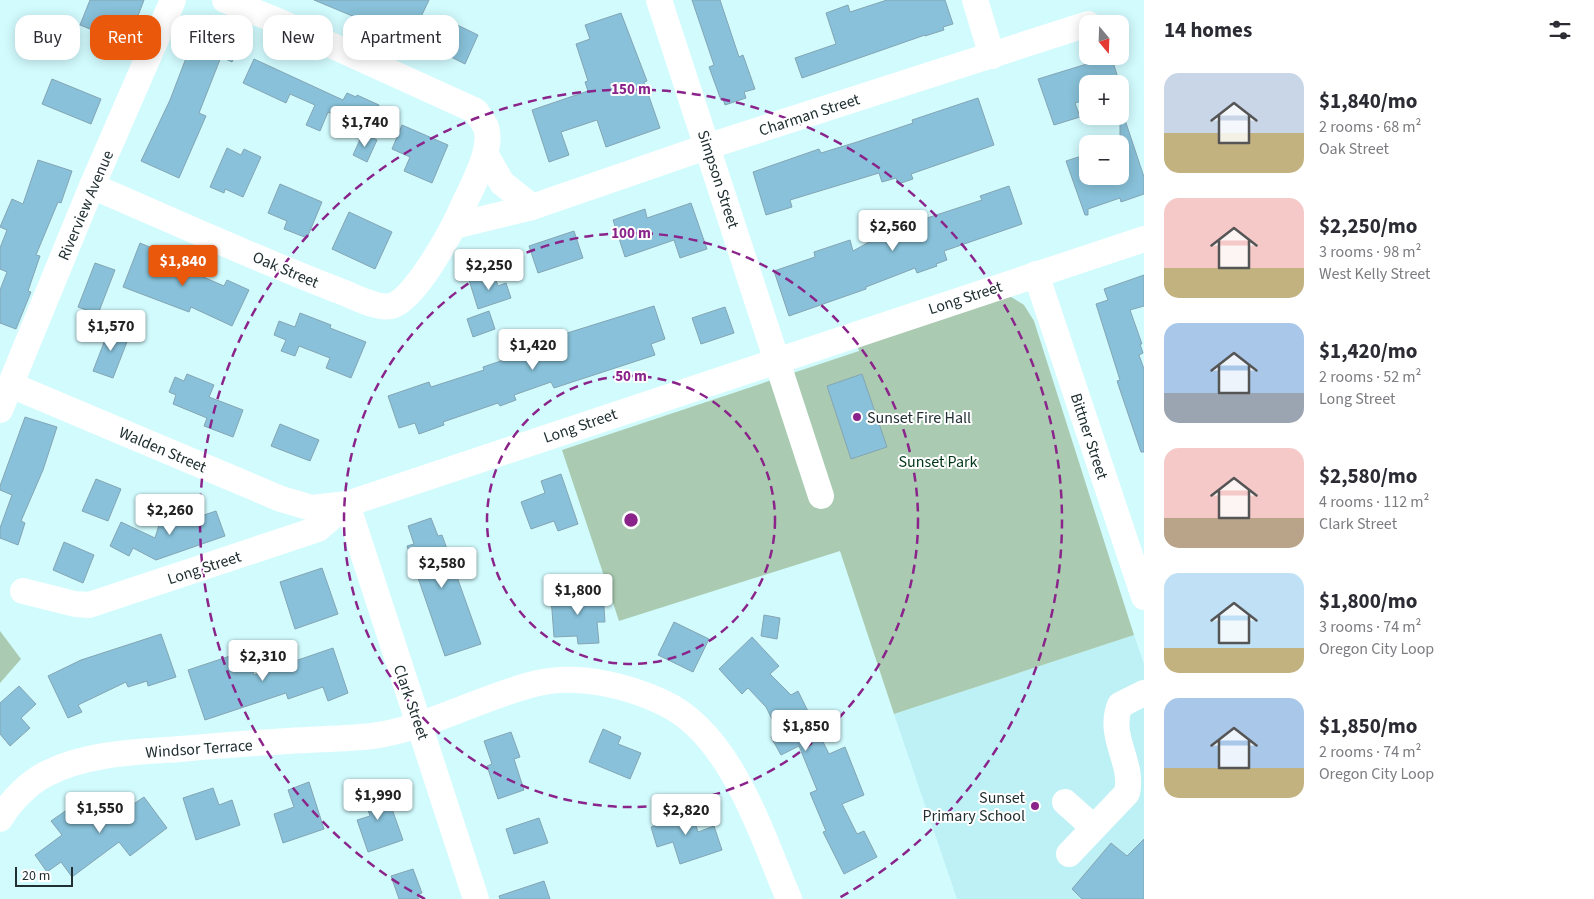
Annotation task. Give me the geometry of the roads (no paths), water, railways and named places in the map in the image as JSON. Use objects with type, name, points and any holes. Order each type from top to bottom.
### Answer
[{"type":"street","name":"Riverview Avenue","points":[[0,410],[92,186],[173,0]]},
{"type":"street","points":[[225,0],[278,21],[476,111],[486,128],[486,155],[454,226]]},
{"type":"street","name":"Simpson Street","points":[[659,0],[709,146],[821,496]]},
{"type":"street","points":[[975,0],[992,56]]},
{"type":"street","name":"Charman Street","points":[[454,226],[532,207],[709,146],[1079,27]]},
{"type":"street","points":[[486,155],[502,183],[532,207]]},
{"type":"street","name":"Oak Street","points":[[92,186],[305,278],[375,304],[391,306],[399,303],[416,283],[454,226]]},
{"type":"street","name":"Long Street","points":[[23,591],[75,604],[89,605],[318,529],[347,504],[1144,238]]},
{"type":"street","name":"Bittner Street","points":[[1036,274],[1144,597]]},
{"type":"street","name":"Walden Street","points":[[11,385],[281,499],[312,508],[347,504]]},
{"type":"street","name":"Clark Street","points":[[347,504],[476,899]]},
{"type":"street","name":"Windsor Terrace","points":[[0,820],[6,809],[31,784],[44,775],[61,767],[90,759],[162,750],[374,736],[419,724],[538,683],[576,680],[606,684],[664,702],[687,718],[713,743],[735,774],[789,899]]},
{"type":"street","points":[[1069,854],[1092,827],[1109,814],[1128,793],[1130,781],[1115,728],[1116,714],[1120,705],[1144,693]]},
{"type":"street","points":[[1065,802],[1092,827]]},
{"type":"place","name":"Sunset Fire Hall","points":[[857,417]]},
{"type":"place","name":"Sunset Primary School","points":[[1035,806]]},
{"type":"park label","name":"Sunset Park","points":[[938,461]]}]
